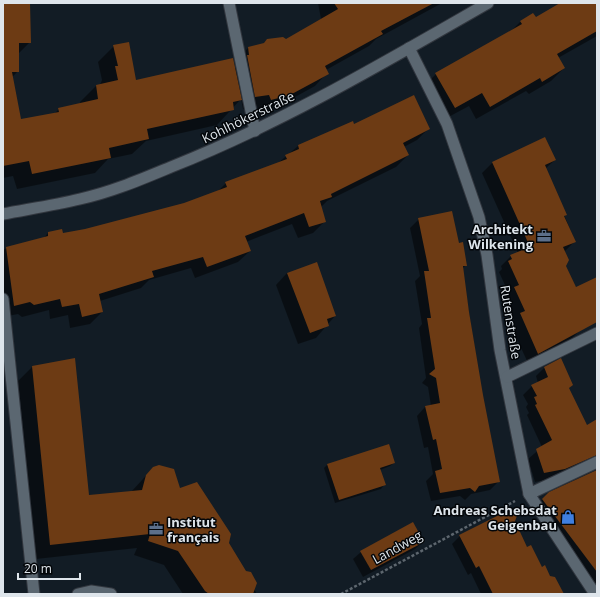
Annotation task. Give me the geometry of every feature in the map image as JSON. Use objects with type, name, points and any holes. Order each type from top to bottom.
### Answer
[{"type":"street","points":[[229,3],[255,131]]},
{"type":"street","name":"Kohlhökerstraße","points":[[3,214],[81,199],[128,184],[218,148],[255,131],[409,48],[488,3]]},
{"type":"street","name":"Rutenstraße","points":[[409,48],[447,124],[479,217],[487,255],[500,350],[507,377],[529,494],[595,594]]},
{"type":"street","points":[[3,299],[34,594]]},
{"type":"street","points":[[507,377],[597,333]]},
{"type":"street","points":[[529,494],[597,462]]},
{"type":"street","points":[[78,594],[91,591],[111,594]]},
{"type":"path","name":"Landweg","points":[[341,594],[435,542],[529,494]]},
{"type":"building","points":[[3,3],[30,3],[31,43],[19,43],[19,72],[12,72],[21,119],[59,112],[58,108],[98,99],[96,85],[118,80],[115,66],[118,66],[113,45],[129,42],[136,80],[233,58],[242,100],[233,102],[234,110],[147,129],[149,139],[109,148],[111,158],[32,174],[29,161],[3,166]]},
{"type":"building","points":[[334,3],[434,3],[381,31],[383,34],[325,66],[329,74],[290,95],[271,100],[269,95],[255,97],[247,55],[249,55],[248,47],[264,43],[267,39],[283,37],[286,39],[338,9]]},
{"type":"building","points":[[560,3],[597,3],[597,31],[557,54],[565,68],[542,82],[540,78],[490,107],[482,93],[455,108],[435,73],[522,24],[520,21],[533,13],[536,17]]},
{"type":"building","points":[[414,95],[430,129],[403,143],[409,155],[331,194],[332,197],[320,201],[326,222],[309,227],[304,213],[245,236],[251,251],[207,267],[203,257],[152,271],[154,277],[99,294],[103,312],[82,317],[79,304],[62,307],[60,299],[34,305],[30,302],[14,306],[6,247],[48,236],[48,232],[62,229],[63,233],[85,229],[184,203],[227,187],[225,182],[287,159],[285,155],[299,149],[298,145],[353,121],[354,124]]},
{"type":"building","points":[[545,137],[556,160],[545,165],[567,215],[564,216],[576,242],[563,247],[569,260],[566,266],[576,287],[597,277],[597,322],[538,354],[520,313],[525,311],[514,287],[519,285],[508,261],[512,259],[510,255],[530,247],[492,162]]},
{"type":"building","points":[[452,211],[459,243],[463,242],[467,266],[463,266],[469,312],[500,482],[479,486],[475,492],[470,488],[440,493],[435,471],[442,469],[436,439],[433,440],[425,406],[440,403],[436,378],[429,374],[435,369],[427,318],[431,318],[424,271],[429,271],[418,218]]},
{"type":"building","points":[[317,262],[336,316],[327,319],[329,326],[310,333],[287,273]]},
{"type":"building","points":[[75,358],[89,495],[142,490],[146,475],[153,467],[159,465],[174,469],[180,488],[197,482],[231,534],[229,543],[246,571],[251,572],[257,583],[253,594],[209,594],[205,591],[178,551],[148,541],[150,534],[50,545],[32,366]]},
{"type":"building","points":[[561,358],[573,385],[569,388],[587,425],[597,419],[597,455],[565,469],[544,473],[536,449],[552,440],[535,405],[537,404],[534,397],[537,396],[531,385],[548,377],[544,367]]},
{"type":"building","points":[[389,444],[395,463],[380,468],[386,485],[339,500],[327,464]]},
{"type":"building","points":[[597,470],[597,572],[542,499],[549,492]]},
{"type":"building","points":[[505,512],[517,516],[515,521],[527,547],[531,545],[542,567],[545,565],[550,576],[555,577],[564,594],[493,594],[479,566],[476,568],[459,535]]},
{"type":"building","points":[[413,522],[424,542],[371,570],[360,551]]},
{"type":"place","name":"Architekt Wilkening","points":[[544,236]]},
{"type":"place","name":"Andreas Schebsdat Geigenbau","points":[[568,517]]},
{"type":"place","name":"Institut français","points":[[156,529]]}]
